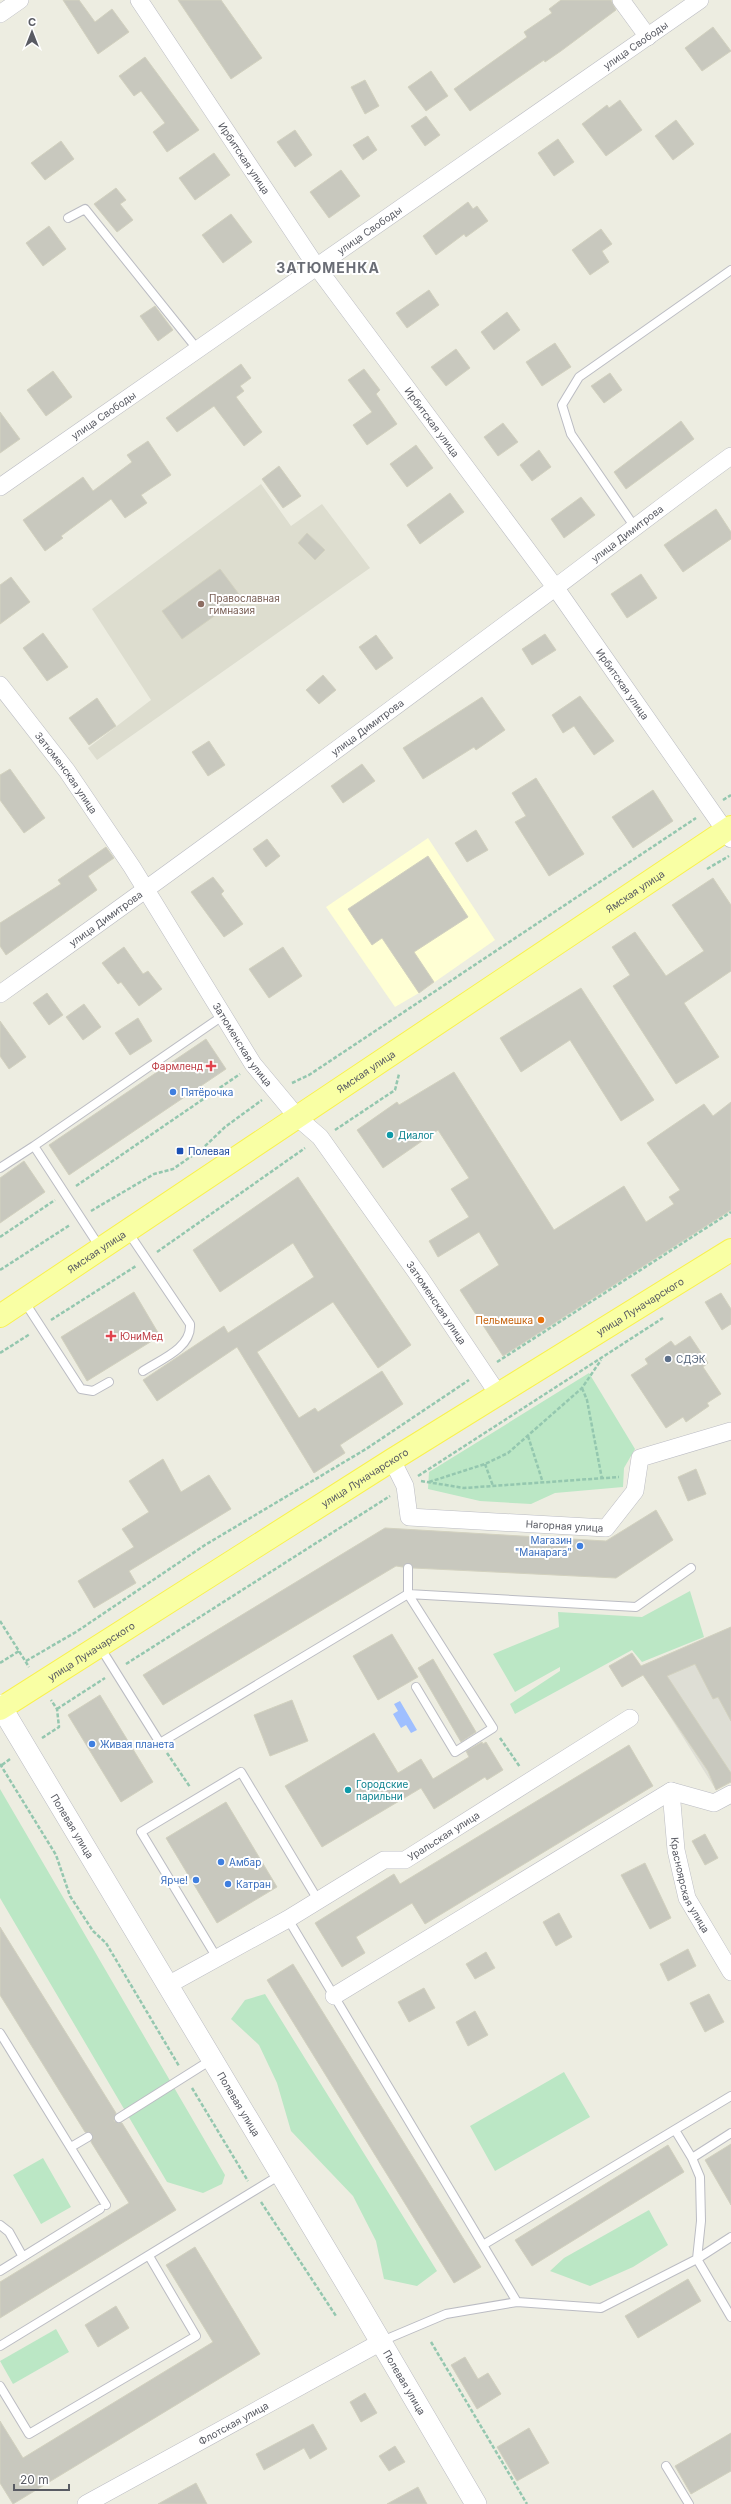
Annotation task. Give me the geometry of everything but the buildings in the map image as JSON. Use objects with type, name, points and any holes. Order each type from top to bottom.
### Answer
[{"type":"main road","name":"Ямская улица","points":[[0,1316],[729,833]]},
{"type":"main road","name":"улица Луначарского","points":[[1,1707],[392,1460],[731,1250]]},
{"type":"street","points":[[0,14],[20,0]]},
{"type":"street","name":"Ирбитская улица","points":[[139,0],[316,266],[555,587],[729,833]]},
{"type":"street","points":[[622,0],[648,37]]},
{"type":"street","name":"улица Свободы","points":[[0,487],[700,0]]},
{"type":"street","name":"улица Димитрова","points":[[0,994],[147,889],[555,587],[634,526],[731,456]]},
{"type":"street","name":"Затюменская улица","points":[[0,685],[67,771],[147,889],[225,1014],[253,1064],[298,1118],[320,1137],[484,1370],[498,1394]]},
{"type":"street","name":"Нагорная улица","points":[[392,1460],[405,1486],[409,1523],[606,1528],[635,1490],[640,1458],[731,1431]]},
{"type":"street","name":"Полевая улица","points":[[1,1707],[381,2342],[476,2504]]},
{"type":"street","name":"Уральская улица","points":[[168,1985],[288,1919],[384,1860],[405,1860],[630,1718]]},
{"type":"street","points":[[334,1996],[671,1791],[714,1803],[731,1794]]},
{"type":"street","name":"Красноярская улица","points":[[671,1791],[676,1850],[687,1898],[731,1972]]},
{"type":"street","name":"Флотская улица","points":[[86,2504],[381,2342]]},
{"type":"lane","points":[[68,218],[86,209],[198,350]]},
{"type":"lane","points":[[634,526],[571,434],[562,405],[579,377],[731,270]]},
{"type":"lane","points":[[0,1168],[225,1014]]},
{"type":"lane","points":[[34,1146],[101,1249]]},
{"type":"lane","points":[[128,1231],[190,1324],[190,1333],[185,1343],[143,1371]]},
{"type":"lane","points":[[24,1300],[81,1388],[93,1391],[109,1382]]},
{"type":"lane","points":[[408,1568],[408,1594],[493,1728],[455,1752],[416,1687]]},
{"type":"lane","points":[[99,1645],[160,1743],[408,1594],[636,1607],[691,1568]]},
{"type":"lane","points":[[217,1958],[141,1832],[241,1772],[318,1900]]},
{"type":"lane","points":[[288,1919],[517,2302]]},
{"type":"lane","points":[[0,2033],[71,2147],[103,2207],[0,2271]]},
{"type":"lane","points":[[119,2118],[212,2060]]},
{"type":"lane","points":[[483,2245],[731,2096]]},
{"type":"lane","points":[[675,2130],[692,2158],[700,2177],[701,2221],[697,2259],[731,2318]]},
{"type":"lane","points":[[692,2158],[731,2133]]},
{"type":"lane","points":[[71,2147],[88,2137]]},
{"type":"lane","points":[[0,2346],[280,2175]]},
{"type":"lane","points":[[0,2225],[9,2232],[23,2257]]},
{"type":"lane","points":[[381,2342],[446,2314],[517,2302],[601,2308],[697,2259],[731,2236]]},
{"type":"lane","points":[[0,2386],[29,2434],[196,2336],[148,2256]]},
{"type":"lane","points":[[666,2466],[689,2504]]},
{"type":"path","points":[[0,1270],[81,1218],[154,1174],[173,1169],[202,1149],[225,1127],[276,1090],[309,1075],[731,795]]},
{"type":"path","points":[[706,870],[731,854]]},
{"type":"path","points":[[0,1238],[253,1064]]},
{"type":"path","points":[[0,1353],[146,1259],[320,1137],[334,1131],[395,1090],[400,1069]]},
{"type":"path","points":[[26,1661],[76,1632],[205,1545],[366,1449],[484,1370],[511,1355],[731,1212]]},
{"type":"path","points":[[427,1483],[485,1464],[508,1454],[582,1388],[601,1358]]},
{"type":"path","points":[[582,1388],[587,1400],[602,1479]]},
{"type":"path","points":[[528,1436],[543,1484]]},
{"type":"path","points":[[485,1464],[493,1486]]},
{"type":"path","points":[[415,1478],[427,1483],[464,1488],[543,1484],[637,1476]]},
{"type":"path","points":[[0,1664],[19,1651]]},
{"type":"path","points":[[493,1728],[529,1781]]},
{"type":"path","points":[[160,1743],[197,1798]]},
{"type":"path","points":[[0,1764],[56,1855],[70,1896],[93,1931],[106,1943],[254,2191],[336,2316]]},
{"type":"path","points":[[431,2342],[527,2504]]},
{"type":"shaded area","points":[[261,484],[291,526],[322,504],[370,568],[97,760],[88,748],[151,700],[92,609]]},
{"type":"shaded area","points":[[428,838],[495,940],[419,993],[395,1007],[326,907]]},
{"type":"shaded area","points":[[589,1373],[635,1449],[624,1468],[623,1487],[555,1493],[531,1504],[480,1501],[428,1489],[429,1472]]},
{"type":"shaded area","points":[[690,1591],[704,1637],[642,1662],[632,1650],[515,1714],[510,1704],[560,1671],[560,1667],[515,1692],[493,1654],[559,1627],[558,1612],[642,1617]]},
{"type":"shaded area","points":[[731,1627],[731,1782],[716,1790],[644,1675],[622,1687],[609,1666],[632,1653],[641,1666]]},
{"type":"shaded area","points":[[0,1789],[225,2175],[222,2184],[203,2193],[167,2182],[0,1898]]},
{"type":"shaded area","points":[[265,1994],[437,2271],[417,2286],[384,2279],[376,2241],[353,2196],[291,2131],[277,2083],[259,2045],[231,2019],[245,2000]]},
{"type":"shaded area","points":[[564,2072],[590,2117],[495,2171],[470,2126]]},
{"type":"shaded area","points":[[43,2158],[71,2207],[41,2224],[13,2175]]},
{"type":"shaded area","points":[[649,2210],[668,2245],[633,2267],[590,2286],[550,2271],[564,2258]]},
{"type":"shaded area","points":[[56,2329],[69,2352],[13,2384],[0,2361]]},
{"type":"water","points":[[400,1701],[417,1730],[411,1733],[406,1725],[401,1728],[393,1714],[398,1711],[394,1704]]},
{"type":"place","name":"Православная гимназия","points":[[201,604]]},
{"type":"place","name":"Фармленд","points":[[211,1066]]},
{"type":"place","name":"Пятёрочка","points":[[173,1092]]},
{"type":"place","name":"Диалог","points":[[390,1135]]},
{"type":"place","name":"Полевая","points":[[180,1151]]},
{"type":"place","name":"Пельмешка","points":[[541,1320]]},
{"type":"place","name":"ЮниМед","points":[[111,1336]]},
{"type":"place","name":"СДЭК","points":[[668,1359]]},
{"type":"place","name":"Магазин \"Манарага\"","points":[[580,1546]]},
{"type":"place","name":"Живая планета","points":[[92,1744]]},
{"type":"place","name":"Городские парильни","points":[[348,1790]]},
{"type":"place","name":"Амбар","points":[[221,1862]]},
{"type":"place","name":"Ярче!","points":[[196,1880]]},
{"type":"place","name":"Катран","points":[[228,1884]]},
{"type":"district","name":"ЗАТЮМЕНКА","points":[[328,268]]}]
